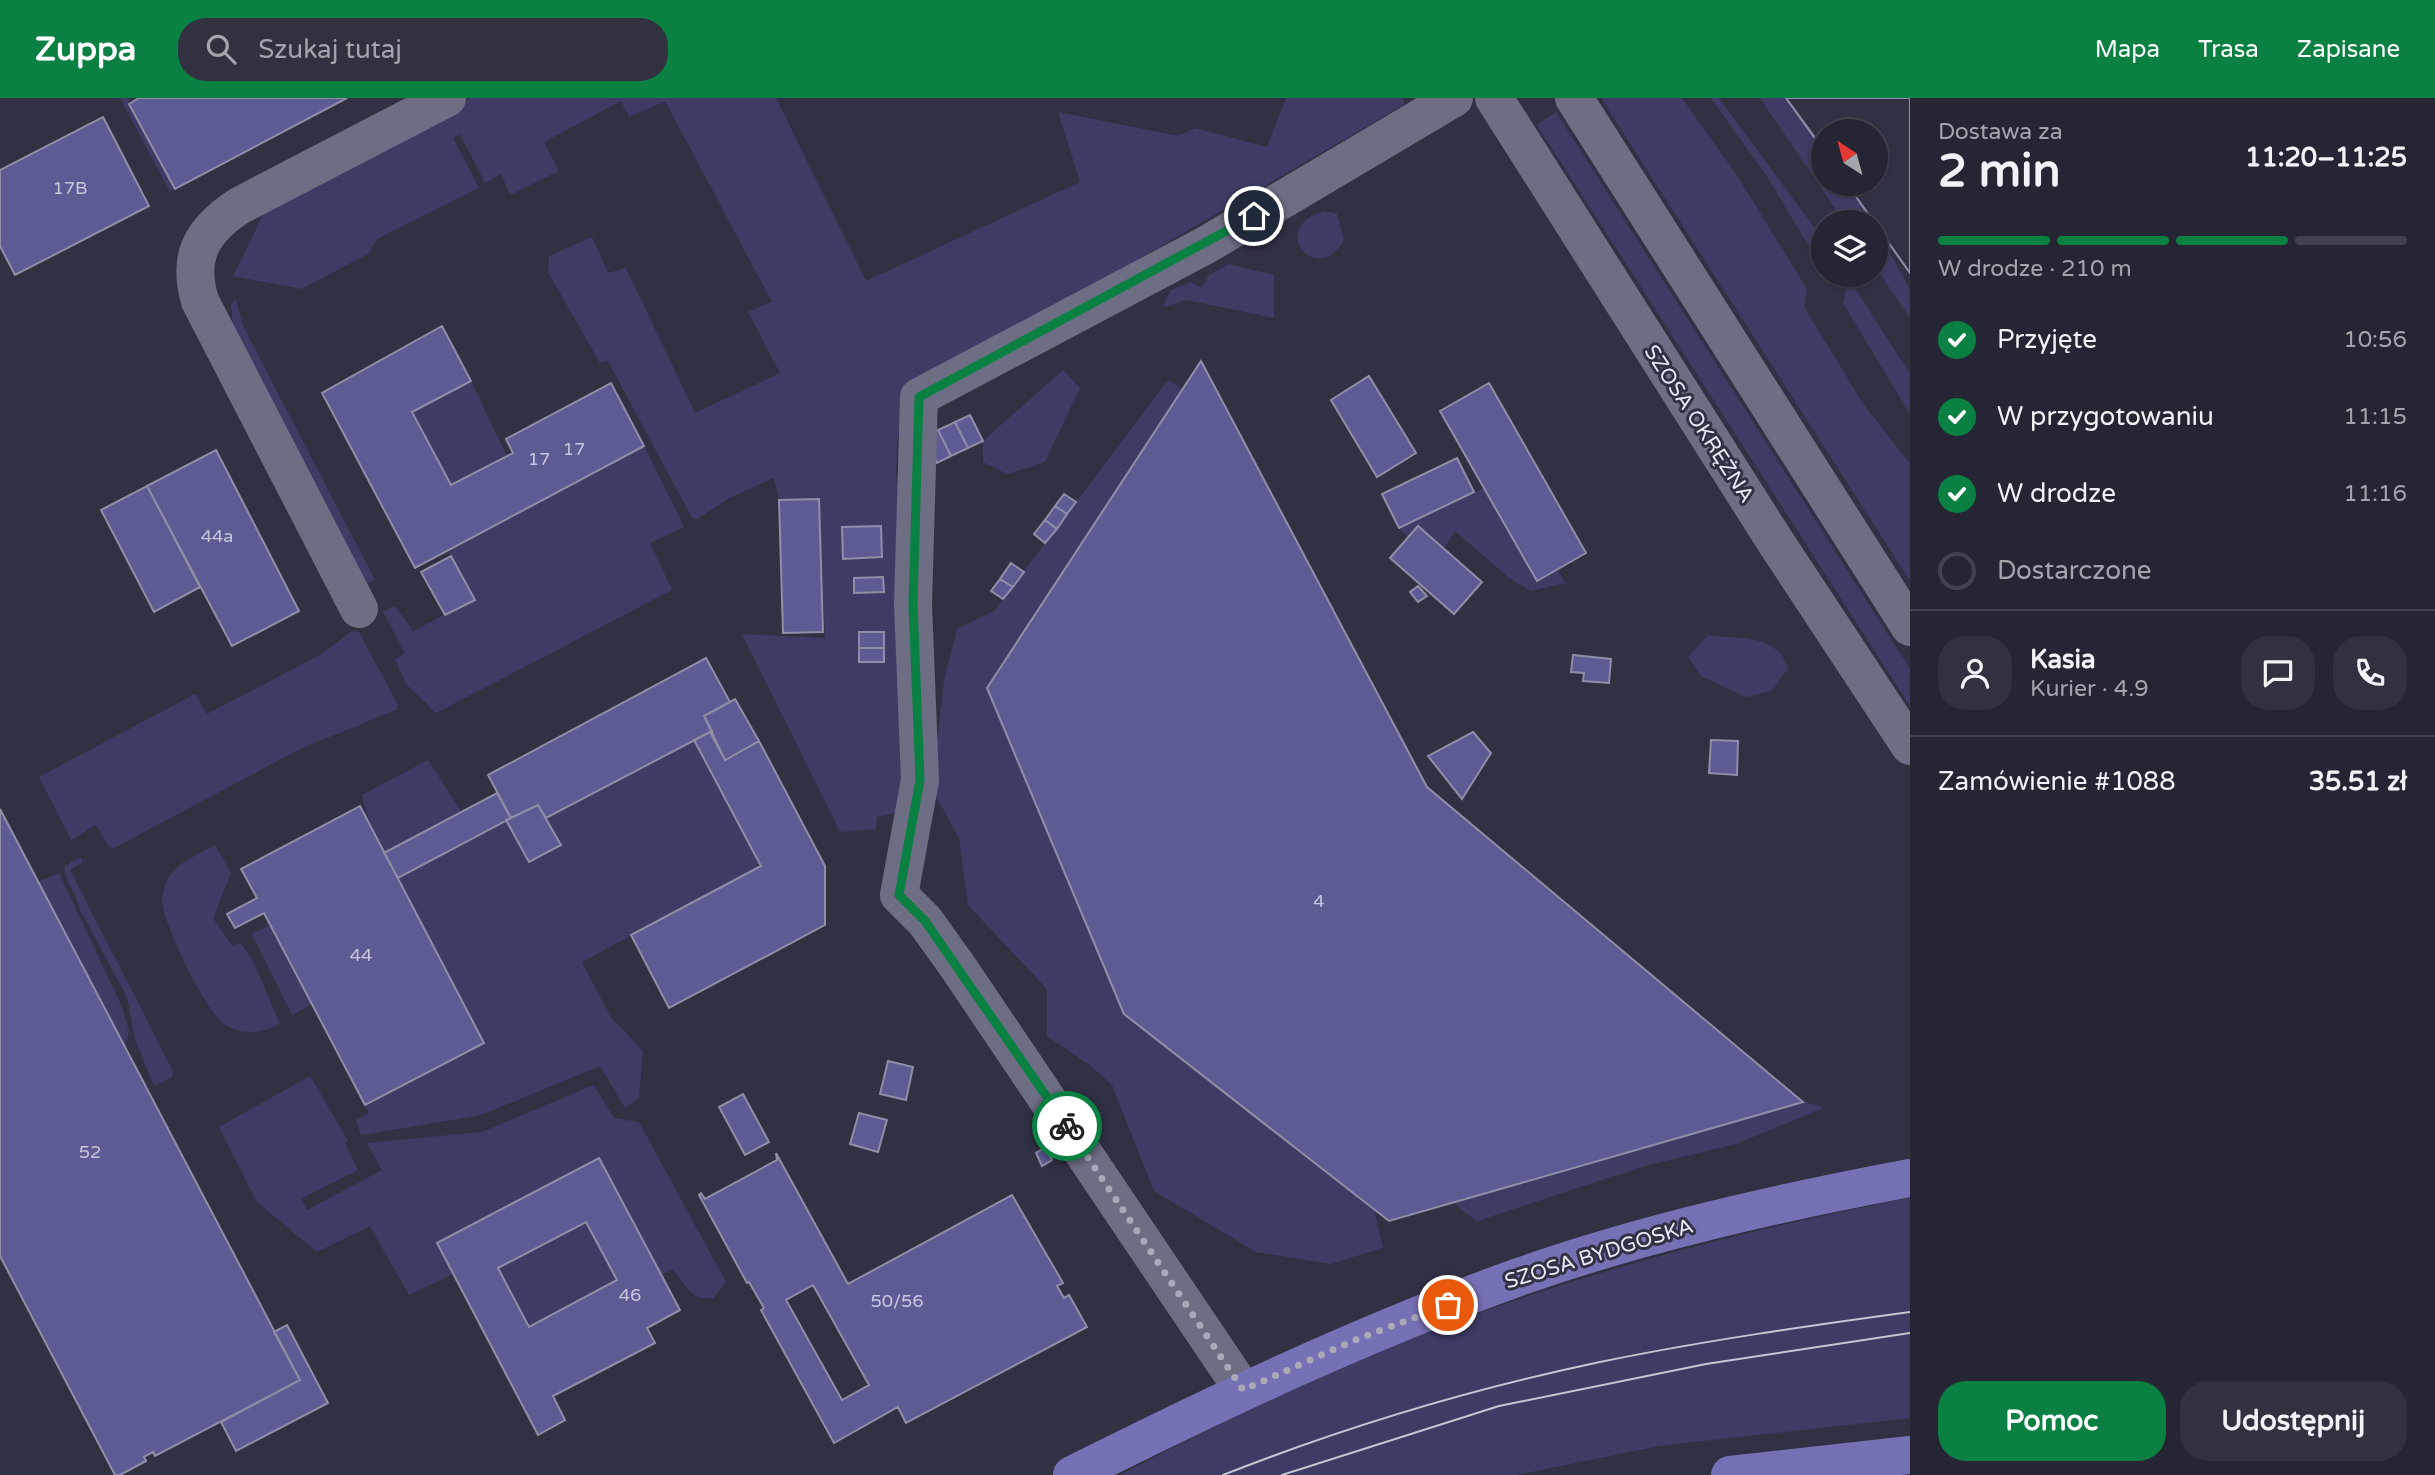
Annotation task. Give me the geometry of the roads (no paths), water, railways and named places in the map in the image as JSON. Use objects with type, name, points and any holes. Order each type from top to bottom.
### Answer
[{"type":"main road","name":"SZOSA BYDGOSKA","points":[[1072,1475],[1243,1390],[1355,1340],[1518,1278],[1685,1227],[1910,1178]]},
{"type":"main road","points":[[1730,1475],[1910,1455]]},
{"type":"street","points":[[359,609],[200,301],[194,281],[196,256],[213,227],[239,206],[447,98]]},
{"type":"street","points":[[1243,1390],[932,930],[899,895],[920,780],[913,604],[919,397],[1206,245],[1454,98]]},
{"type":"street","name":"SZOSA OKRĘŻNA","points":[[1494,98],[1691,412],[1910,746]]},
{"type":"street","points":[[1574,98],[1910,626]]},
{"type":"tram line","points":[[1223,1475],[1315,1441],[1504,1384],[1638,1354],[1910,1312]]},
{"type":"tram line","points":[[1282,1475],[1499,1406],[1706,1364],[1910,1333]]}]
